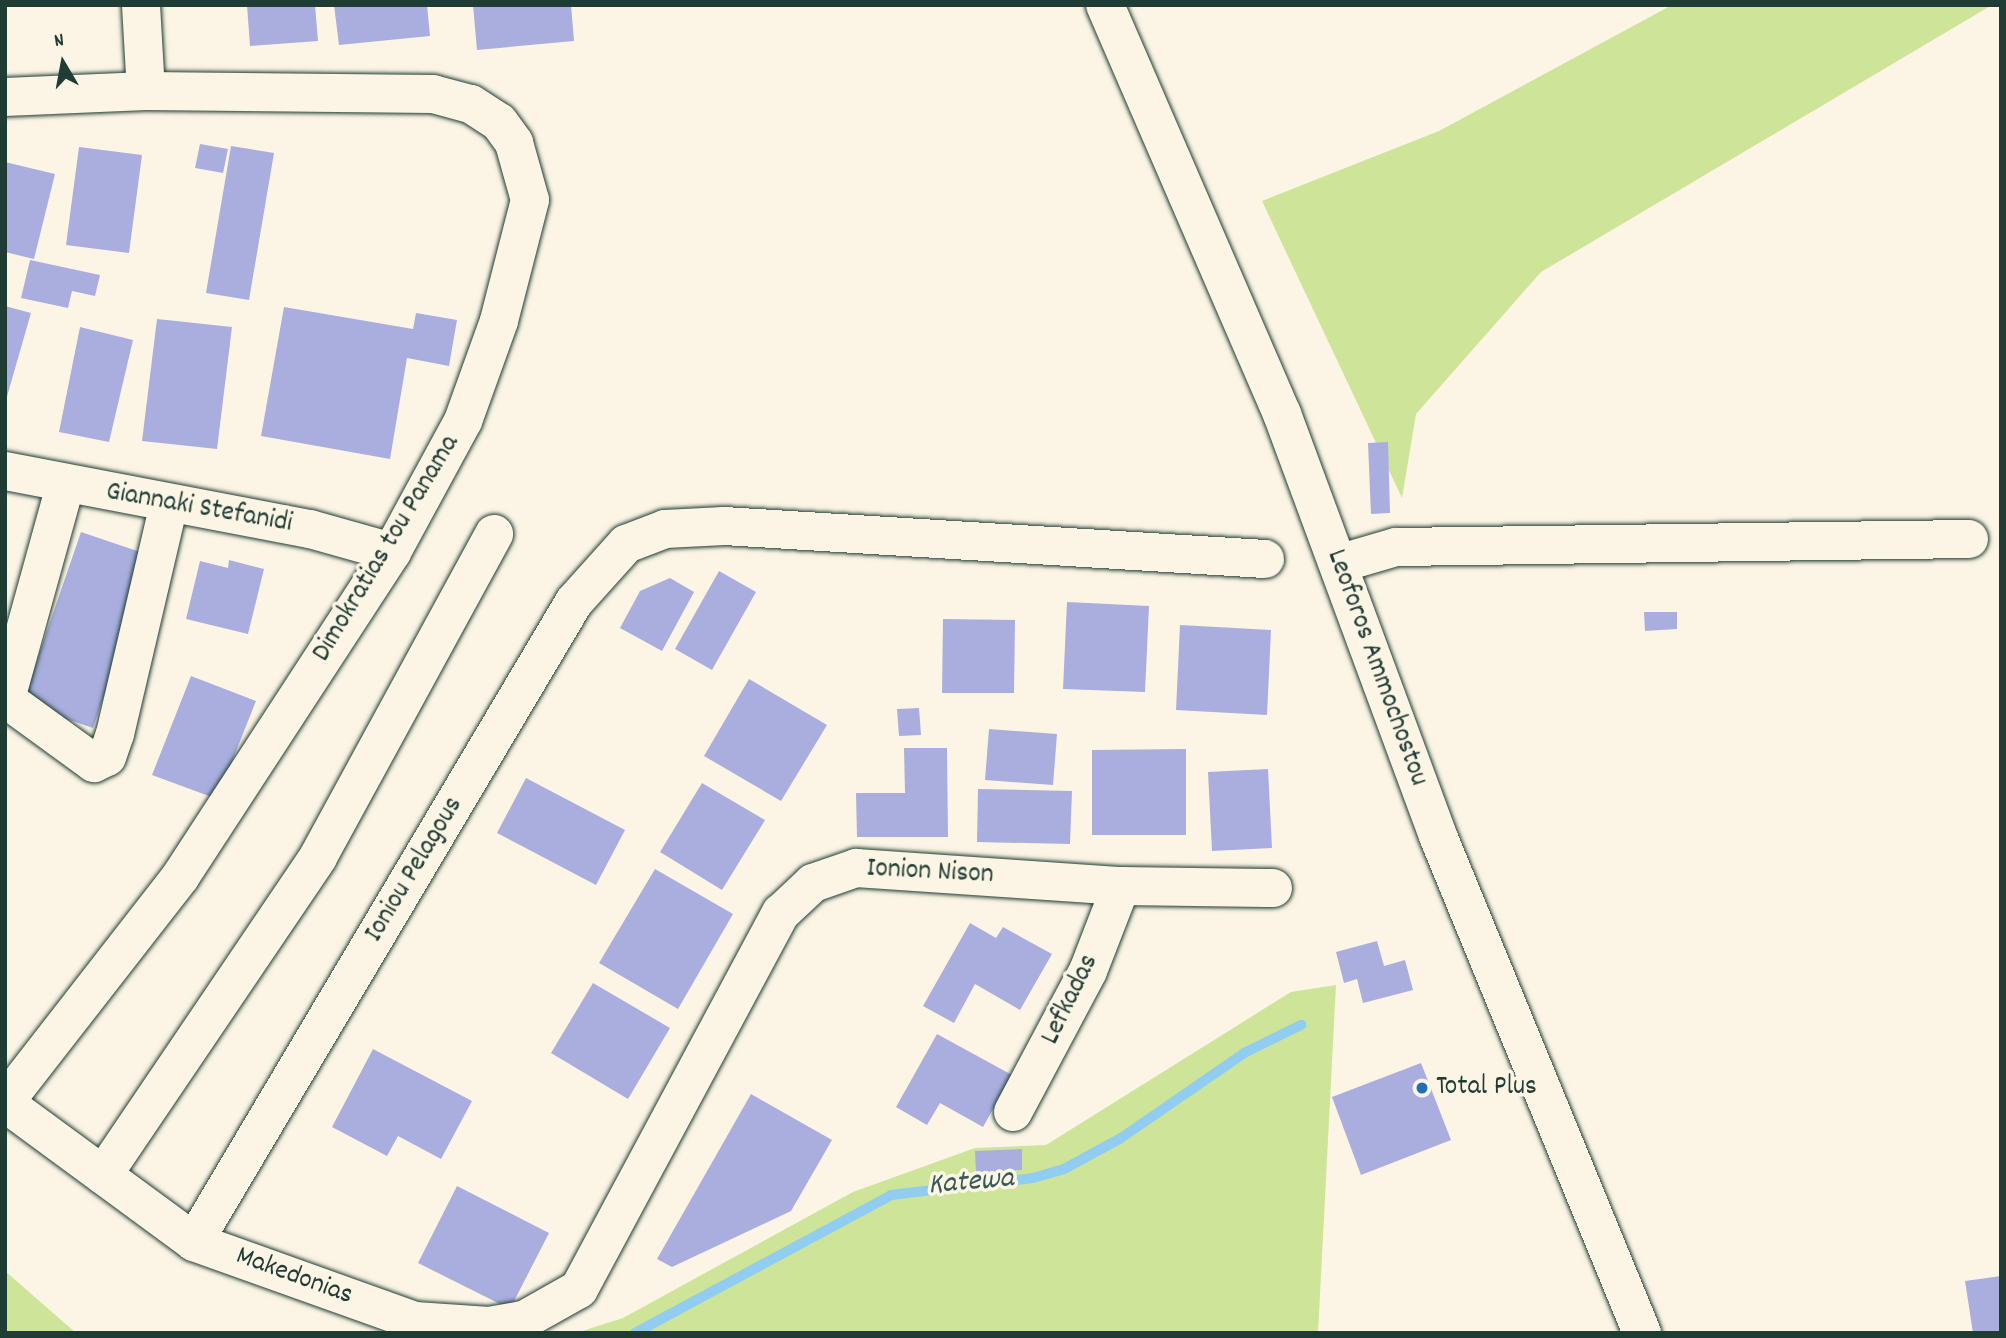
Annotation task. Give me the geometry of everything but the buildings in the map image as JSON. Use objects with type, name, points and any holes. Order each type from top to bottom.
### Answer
[{"type":"street","points":[[141,5],[146,91]]},
{"type":"street","name":"Leoforos Ammochostou","points":[[1105,5],[1282,414],[1438,836],[1642,1333]]},
{"type":"street","name":"Dimokratias tou Panama","points":[[5,97],[146,91],[433,94],[471,104],[499,122],[514,143],[530,200],[499,321],[463,421],[392,552],[181,876],[5,1102]]},
{"type":"street","name":"Giannaki Stefanidi","points":[[5,471],[65,486],[310,529],[392,552]]},
{"type":"street","points":[[65,486],[8,692],[10,702],[94,763],[107,757],[115,734],[169,504]]},
{"type":"street","name":"Ioniou Pelagous","points":[[194,1241],[574,602],[626,544],[665,529],[724,526],[1265,559]]},
{"type":"street","points":[[103,1175],[318,857],[494,534]]},
{"type":"street","points":[[1338,564],[1396,547],[1969,538]]},
{"type":"street","name":"Ionion Nison","points":[[598,1256],[781,914],[798,893],[856,868],[1121,886],[1273,888]]},
{"type":"street","name":"Lefkadas","points":[[1013,1112],[1088,971],[1121,886]]},
{"type":"street","name":"Makedonias","points":[[5,1102],[194,1241],[415,1321],[489,1326],[554,1307],[579,1289],[598,1256]]},
{"type":"green space","points":[[1672,5],[1992,5],[1541,272],[1416,414],[1402,498],[1262,201],[1439,131]]},
{"type":"green space","points":[[1336,985],[1318,1333],[576,1333],[623,1318],[853,1192],[975,1148],[1046,1145],[1291,992]]},
{"type":"green space","points":[[5,1271],[76,1333],[5,1333]]},
{"type":"waterway","name":"Katewa","points":[[635,1333],[891,1195],[1033,1178],[1064,1169],[1121,1138],[1244,1053],[1301,1025]]},
{"type":"place","name":"Total Plus","points":[[1422,1088]]}]
